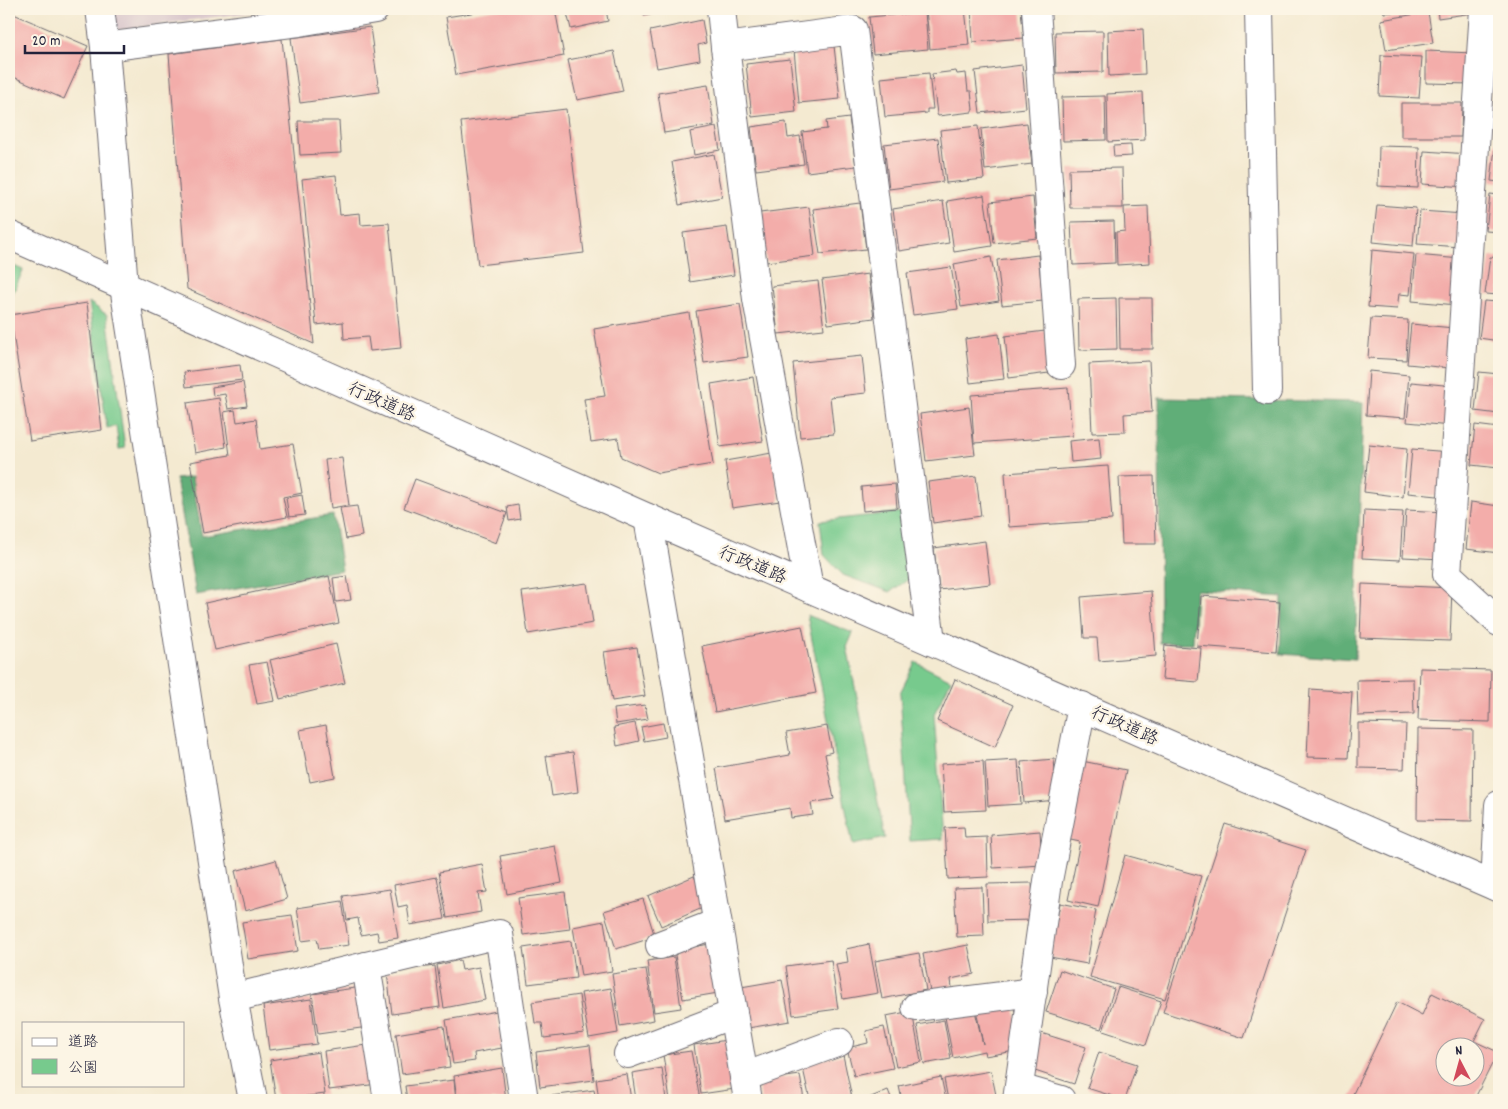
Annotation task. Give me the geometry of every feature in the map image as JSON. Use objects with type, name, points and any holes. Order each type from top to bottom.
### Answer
[{"type":"main road","points":[[100,9],[105,46],[124,286],[233,998],[253,1100]]},
{"type":"main road","points":[[105,46],[298,16],[375,9]]},
{"type":"main road","points":[[721,9],[758,298],[809,588]]},
{"type":"main road","points":[[1036,9],[1061,365]]},
{"type":"main road","points":[[1259,9],[1267,392]]},
{"type":"main road","points":[[1484,9],[1447,574],[1499,622]]},
{"type":"main road","points":[[725,47],[853,30],[931,641]]},
{"type":"main road","name":"行政道路","points":[[9,235],[648,518],[1497,887]]},
{"type":"main road","points":[[648,518],[746,1089],[839,1042]]},
{"type":"main road","points":[[1061,1100],[1018,1094],[1048,880],[1082,706]]},
{"type":"main road","points":[[1497,887],[1499,805]]},
{"type":"main road","points":[[660,944],[717,923]]},
{"type":"main road","points":[[233,998],[499,934],[524,1100]]},
{"type":"main road","points":[[366,966],[388,1100]]},
{"type":"main road","points":[[916,1007],[1033,992]]},
{"type":"main road","points":[[628,1054],[733,1014]]},
{"type":"shaded area","points":[[114,9],[275,9],[117,30]]},
{"type":"green space","points":[[9,264],[23,270],[9,303]]},
{"type":"green space","points":[[89,302],[107,315],[125,448],[119,449],[116,426],[107,428]]},
{"type":"green space","points":[[1159,398],[1363,402],[1355,659],[1280,654],[1282,597],[1196,590],[1193,643],[1160,643]]},
{"type":"green space","points":[[192,477],[202,536],[333,515],[342,570],[196,595],[176,479]]},
{"type":"green space","points":[[902,512],[909,579],[890,592],[843,575],[824,555],[820,521]]},
{"type":"green space","points":[[807,615],[853,633],[847,647],[885,838],[853,845]]},
{"type":"green space","points":[[915,662],[951,680],[934,714],[943,839],[910,841],[900,693]]},
{"type":"building","points":[[496,9],[555,9],[564,56],[456,75],[446,17]]},
{"type":"building","points":[[566,9],[606,9],[608,21],[571,29]]},
{"type":"building","points":[[643,9],[675,9],[675,10],[644,16]]},
{"type":"building","points":[[926,9],[965,9],[969,45],[930,49]]},
{"type":"building","points":[[971,9],[1021,9],[1024,38],[973,42]]},
{"type":"building","points":[[1383,9],[1412,9],[1412,10],[1384,13]]},
{"type":"building","points":[[1437,9],[1480,9],[1480,12],[1438,18]]},
{"type":"building","points":[[9,12],[88,46],[64,99],[9,75]]},
{"type":"building","points":[[925,12],[928,49],[873,54],[869,17]]},
{"type":"building","points":[[1428,12],[1433,43],[1386,50],[1381,20]]},
{"type":"building","points":[[702,20],[706,43],[698,45],[700,60],[657,68],[650,31]]},
{"type":"building","points":[[370,27],[379,92],[300,103],[291,38]]},
{"type":"building","points":[[1143,29],[1145,74],[1109,76],[1108,31]]},
{"type":"building","points":[[1103,31],[1103,72],[1056,73],[1055,32]]},
{"type":"building","points":[[282,39],[314,344],[187,289],[169,54]]},
{"type":"building","points":[[834,46],[840,99],[799,103],[794,50]]},
{"type":"building","points":[[614,51],[623,91],[577,100],[568,60]]},
{"type":"building","points":[[1426,51],[1473,53],[1472,84],[1426,83]]},
{"type":"building","points":[[1381,55],[1422,57],[1419,98],[1379,96]]},
{"type":"building","points":[[790,59],[796,112],[752,117],[746,64]]},
{"type":"building","points":[[1022,65],[1026,108],[980,113],[975,71]]},
{"type":"building","points":[[956,71],[957,74],[966,73],[968,91],[971,91],[973,110],[972,112],[938,116],[932,74]]},
{"type":"building","points":[[929,73],[933,109],[927,109],[927,113],[885,117],[881,78]]},
{"type":"building","points":[[708,85],[714,125],[664,133],[658,93]]},
{"type":"building","points":[[1143,92],[1145,140],[1108,142],[1107,94]]},
{"type":"building","points":[[1105,96],[1106,140],[1063,141],[1062,97]]},
{"type":"building","points":[[1401,103],[1462,103],[1461,137],[1401,137]]},
{"type":"building","points":[[566,109],[584,253],[478,265],[461,122]]},
{"type":"building","points":[[849,118],[856,166],[807,172],[802,132],[827,129],[826,121]]},
{"type":"building","points":[[298,121],[339,121],[341,153],[300,155]]},
{"type":"building","points":[[786,122],[788,138],[800,136],[804,164],[756,170],[751,127]]},
{"type":"building","points":[[1027,123],[1032,164],[985,170],[981,129]]},
{"type":"building","points":[[978,126],[984,179],[946,183],[940,130]]},
{"type":"building","points":[[716,127],[720,150],[694,155],[690,132]]},
{"type":"building","points":[[1497,132],[1499,133],[1499,182],[1491,181]]},
{"type":"building","points":[[938,138],[943,182],[889,189],[884,144]]},
{"type":"building","points":[[1131,145],[1132,156],[1114,157],[1113,146]]},
{"type":"building","points":[[1379,146],[1419,147],[1418,188],[1378,186]]},
{"type":"building","points":[[1424,151],[1469,154],[1467,187],[1422,184]]},
{"type":"building","points":[[714,154],[722,197],[679,205],[672,162]]},
{"type":"building","points":[[1122,168],[1123,208],[1070,208],[1069,169]]},
{"type":"building","points":[[336,175],[340,215],[360,213],[361,225],[389,223],[401,348],[370,351],[368,337],[344,339],[343,322],[316,325],[302,179]]},
{"type":"building","points":[[1490,194],[1499,195],[1499,232],[1486,231]]},
{"type":"building","points":[[984,195],[992,246],[954,252],[947,201]]},
{"type":"building","points":[[1033,197],[1037,238],[994,243],[990,202]]},
{"type":"building","points":[[943,201],[949,243],[899,251],[893,209]]},
{"type":"building","points":[[860,203],[866,249],[820,254],[813,209]]},
{"type":"building","points":[[1377,205],[1416,208],[1413,246],[1373,242]]},
{"type":"building","points":[[1148,206],[1150,263],[1117,265],[1116,232],[1125,231],[1124,207]]},
{"type":"building","points":[[809,207],[815,256],[766,262],[760,213]]},
{"type":"building","points":[[1420,211],[1464,214],[1461,247],[1417,244]]},
{"type":"building","points":[[1114,221],[1115,263],[1073,265],[1071,222]]},
{"type":"building","points":[[727,227],[734,275],[690,282],[683,233]]},
{"type":"building","points":[[1372,250],[1414,254],[1410,295],[1399,294],[1397,309],[1368,307]]},
{"type":"building","points":[[1038,255],[1043,301],[1002,305],[997,260]]},
{"type":"building","points":[[1416,255],[1461,259],[1457,305],[1412,301]]},
{"type":"building","points":[[991,257],[999,301],[961,307],[954,264]]},
{"type":"building","points":[[1490,257],[1499,258],[1499,295],[1485,294]]},
{"type":"building","points":[[951,267],[958,309],[913,315],[907,273]]},
{"type":"building","points":[[868,274],[874,318],[828,324],[822,280]]},
{"type":"building","points":[[818,281],[824,329],[778,334],[772,286]]},
{"type":"building","points":[[1116,298],[1117,349],[1079,350],[1078,299]]},
{"type":"building","points":[[1119,298],[1152,298],[1153,349],[1120,349]]},
{"type":"building","points":[[1484,301],[1499,302],[1499,341],[1479,338]]},
{"type":"building","points":[[87,303],[102,430],[30,441],[10,315]]},
{"type":"building","points":[[740,304],[748,357],[704,363],[696,311]]},
{"type":"building","points":[[689,313],[713,464],[658,473],[621,457],[618,438],[591,442],[584,399],[605,396],[594,329]]},
{"type":"building","points":[[1371,318],[1408,320],[1406,360],[1368,358]]},
{"type":"building","points":[[1411,324],[1454,328],[1450,368],[1407,364]]},
{"type":"building","points":[[1045,331],[1049,373],[1009,378],[1005,336]]},
{"type":"building","points":[[999,334],[1004,379],[970,383],[965,339]]},
{"type":"building","points":[[862,356],[866,393],[830,397],[834,434],[800,437],[793,363]]},
{"type":"building","points":[[1149,361],[1152,412],[1124,414],[1125,432],[1092,433],[1089,364]]},
{"type":"building","points":[[240,365],[242,380],[186,387],[184,372]]},
{"type":"building","points":[[1369,371],[1409,375],[1405,418],[1366,415]]},
{"type":"building","points":[[1479,372],[1499,374],[1499,414],[1475,411]]},
{"type":"building","points":[[753,377],[763,441],[720,447],[711,384]]},
{"type":"building","points":[[243,382],[247,406],[228,409],[225,394],[213,396],[212,387]]},
{"type":"building","points":[[1411,382],[1455,386],[1451,426],[1407,422]]},
{"type":"building","points":[[1068,388],[1072,436],[974,443],[971,395]]},
{"type":"building","points":[[219,398],[226,447],[195,453],[187,403]]},
{"type":"building","points":[[969,407],[975,455],[926,461],[920,414]]},
{"type":"building","points":[[235,410],[237,422],[256,419],[260,449],[293,444],[302,493],[283,497],[287,517],[203,533],[190,462],[230,455],[224,412]]},
{"type":"building","points":[[1475,425],[1499,428],[1499,468],[1471,465]]},
{"type":"building","points":[[1099,438],[1101,459],[1071,462],[1069,441]]},
{"type":"building","points":[[1369,445],[1407,449],[1403,497],[1364,492]]},
{"type":"building","points":[[1412,449],[1450,452],[1447,497],[1408,493]]},
{"type":"building","points":[[772,453],[780,501],[732,508],[725,461]]},
{"type":"building","points":[[342,458],[349,505],[331,508],[325,460]]},
{"type":"building","points":[[1108,466],[1112,520],[1009,527],[1005,473]]},
{"type":"building","points":[[976,476],[981,516],[933,523],[928,482]]},
{"type":"building","points":[[1154,476],[1156,544],[1122,544],[1119,477]]},
{"type":"building","points":[[415,479],[507,513],[496,543],[404,508]]},
{"type":"building","points":[[895,484],[897,508],[863,511],[861,487]]},
{"type":"building","points":[[302,495],[305,515],[289,517],[286,498]]},
{"type":"building","points":[[1471,502],[1499,506],[1499,553],[1466,549]]},
{"type":"building","points":[[518,505],[520,519],[509,521],[507,507]]},
{"type":"building","points":[[357,506],[362,536],[346,539],[340,508]]},
{"type":"building","points":[[1364,510],[1403,512],[1400,560],[1362,558]]},
{"type":"building","points":[[1406,510],[1445,512],[1441,559],[1403,557]]},
{"type":"building","points":[[985,541],[990,584],[939,590],[934,548]]},
{"type":"building","points":[[329,576],[339,623],[215,650],[205,603]]},
{"type":"building","points":[[347,576],[351,600],[336,602],[333,578]]},
{"type":"building","points":[[587,583],[593,623],[528,634],[522,592]]},
{"type":"building","points":[[1362,584],[1452,588],[1450,641],[1360,638]]},
{"type":"building","points":[[1151,591],[1156,656],[1099,661],[1097,638],[1084,638],[1081,597]]},
{"type":"building","points":[[1201,596],[1280,602],[1276,652],[1197,646]]},
{"type":"building","points":[[802,626],[816,693],[715,712],[702,646]]},
{"type":"building","points":[[336,644],[345,683],[280,699],[270,660]]},
{"type":"building","points":[[1165,645],[1201,648],[1198,682],[1162,679]]},
{"type":"building","points":[[637,647],[645,696],[612,701],[604,652]]},
{"type":"building","points":[[267,662],[275,701],[257,704],[249,665]]},
{"type":"building","points":[[1420,668],[1491,670],[1490,722],[1418,720]]},
{"type":"building","points":[[955,679],[1013,705],[995,747],[937,721]]},
{"type":"building","points":[[1413,679],[1414,714],[1358,716],[1357,680]]},
{"type":"building","points":[[1310,689],[1352,692],[1348,758],[1307,757]]},
{"type":"building","points":[[645,705],[648,719],[616,724],[614,709]]},
{"type":"building","points":[[635,723],[639,741],[617,746],[614,727]]},
{"type":"building","points":[[663,723],[666,737],[644,741],[641,727]]},
{"type":"building","points":[[1358,723],[1406,724],[1404,769],[1358,768]]},
{"type":"building","points":[[326,725],[335,777],[310,782],[300,730]]},
{"type":"building","points":[[827,726],[832,752],[825,754],[834,799],[811,803],[813,815],[791,818],[790,808],[725,819],[716,768],[790,755],[786,733]]},
{"type":"building","points":[[1418,729],[1473,730],[1472,821],[1417,820]]},
{"type":"building","points":[[573,752],[578,792],[552,796],[546,756]]},
{"type":"building","points":[[1054,759],[1057,800],[1024,803],[1021,762]]},
{"type":"building","points":[[1018,760],[1021,804],[988,806],[985,762]]},
{"type":"building","points":[[983,761],[986,810],[944,812],[941,764]]},
{"type":"building","points":[[1082,761],[1126,770],[1098,907],[1068,900],[1080,842],[1066,839]]},
{"type":"building","points":[[1225,824],[1306,850],[1244,1038],[1163,1012]]},
{"type":"building","points":[[964,827],[965,838],[987,837],[988,877],[948,879],[945,828]]},
{"type":"building","points":[[1040,831],[1042,865],[993,868],[991,835]]},
{"type":"building","points":[[555,846],[562,883],[507,894],[500,856]]},
{"type":"building","points":[[1125,855],[1201,876],[1165,999],[1090,977]]},
{"type":"building","points":[[276,860],[287,899],[245,911],[235,871]]},
{"type":"building","points":[[482,864],[487,892],[478,893],[481,912],[447,918],[439,872]]},
{"type":"building","points":[[694,876],[707,906],[661,926],[648,896]]},
{"type":"building","points":[[437,877],[445,919],[410,925],[407,905],[398,907],[394,885]]},
{"type":"building","points":[[1032,883],[1034,920],[988,921],[987,884]]},
{"type":"building","points":[[982,887],[984,936],[957,937],[954,888]]},
{"type":"building","points":[[390,889],[398,938],[379,941],[377,932],[361,935],[358,918],[347,920],[343,896]]},
{"type":"building","points":[[565,892],[570,929],[523,935],[518,898]]},
{"type":"building","points":[[643,899],[655,937],[616,949],[604,911]]},
{"type":"building","points":[[342,901],[349,945],[319,949],[317,939],[302,941],[297,908]]},
{"type":"building","points":[[1060,903],[1096,910],[1087,964],[1050,957]]},
{"type":"building","points":[[292,915],[298,951],[248,959],[242,922]]},
{"type":"building","points":[[604,921],[612,971],[581,976],[573,927]]},
{"type":"building","points":[[571,941],[576,978],[528,984],[523,948]]},
{"type":"building","points":[[710,944],[718,993],[683,999],[674,950]]},
{"type":"building","points":[[869,944],[878,993],[843,999],[836,964],[848,962],[846,949]]},
{"type":"building","points":[[968,945],[974,974],[951,979],[952,988],[930,992],[923,954]]},
{"type":"building","points":[[919,953],[926,990],[882,999],[875,961]]},
{"type":"building","points":[[674,957],[681,1008],[654,1012],[647,961]]},
{"type":"building","points":[[460,960],[462,970],[479,967],[485,1000],[444,1008],[437,965]]},
{"type":"building","points":[[831,960],[838,1009],[793,1015],[786,966]]},
{"type":"building","points":[[435,966],[440,1007],[392,1014],[387,972]]},
{"type":"building","points":[[646,969],[654,1020],[620,1026],[612,974]]},
{"type":"building","points":[[1060,970],[1114,989],[1101,1029],[1046,1012]]},
{"type":"building","points":[[782,980],[790,1021],[748,1028],[741,987]]},
{"type":"building","points":[[362,987],[368,1027],[318,1034],[312,994]]},
{"type":"building","points":[[1118,987],[1161,1001],[1146,1045],[1103,1031]]},
{"type":"building","points":[[611,988],[618,1033],[589,1038],[581,993]]},
{"type":"building","points":[[1432,993],[1485,1019],[1476,1036],[1436,1036],[1436,1086],[1481,1086],[1474,1100],[1350,1100],[1397,1002],[1422,1015]]},
{"type":"building","points":[[579,995],[584,1033],[544,1038],[542,1023],[535,1023],[532,1002]]},
{"type":"building","points":[[1012,998],[1018,1026],[1015,1051],[985,1056],[984,1051],[953,1058],[945,1017],[975,1011],[983,1044],[975,1005]]},
{"type":"building","points":[[311,999],[317,1044],[269,1050],[263,1006]]},
{"type":"building","points":[[497,1011],[502,1048],[474,1053],[475,1061],[453,1064],[446,1020]]},
{"type":"building","points":[[912,1011],[921,1062],[896,1067],[886,1016]]},
{"type":"building","points":[[944,1020],[951,1059],[924,1064],[917,1025]]},
{"type":"building","points":[[444,1026],[450,1067],[402,1074],[396,1034]]},
{"type":"building","points":[[884,1027],[893,1068],[854,1076],[847,1048],[868,1043],[866,1031]]},
{"type":"building","points":[[1041,1033],[1086,1047],[1074,1084],[1029,1069]]},
{"type":"building","points":[[727,1040],[735,1089],[701,1094],[694,1045]]},
{"type":"building","points":[[373,1044],[378,1084],[329,1090],[324,1051]]},
{"type":"building","points":[[590,1045],[594,1080],[540,1087],[536,1052]]},
{"type":"building","points":[[1486,1046],[1498,1052],[1486,1076]]},
{"type":"building","points":[[691,1051],[700,1100],[670,1100],[663,1055]]},
{"type":"building","points":[[319,1052],[325,1094],[276,1100],[270,1060]]},
{"type":"building","points":[[1099,1052],[1137,1064],[1125,1100],[1087,1088]]},
{"type":"building","points":[[843,1055],[852,1098],[843,1100],[810,1100],[802,1064]]},
{"type":"building","points":[[502,1068],[506,1100],[457,1100],[454,1076]]},
{"type":"building","points":[[662,1068],[666,1100],[636,1100],[632,1073]]},
{"type":"building","points":[[991,1071],[997,1100],[948,1100],[944,1079]]},
{"type":"building","points":[[627,1074],[631,1100],[599,1100],[596,1079]]},
{"type":"building","points":[[800,1075],[804,1100],[761,1100],[758,1081]]},
{"type":"building","points":[[941,1077],[946,1100],[902,1100],[899,1086]]},
{"type":"building","points":[[454,1080],[456,1100],[407,1100],[405,1086]]},
{"type":"building","points":[[594,1090],[596,1100],[544,1100],[544,1097]]},
{"type":"building","points":[[888,1090],[892,1100],[864,1100]]}]
